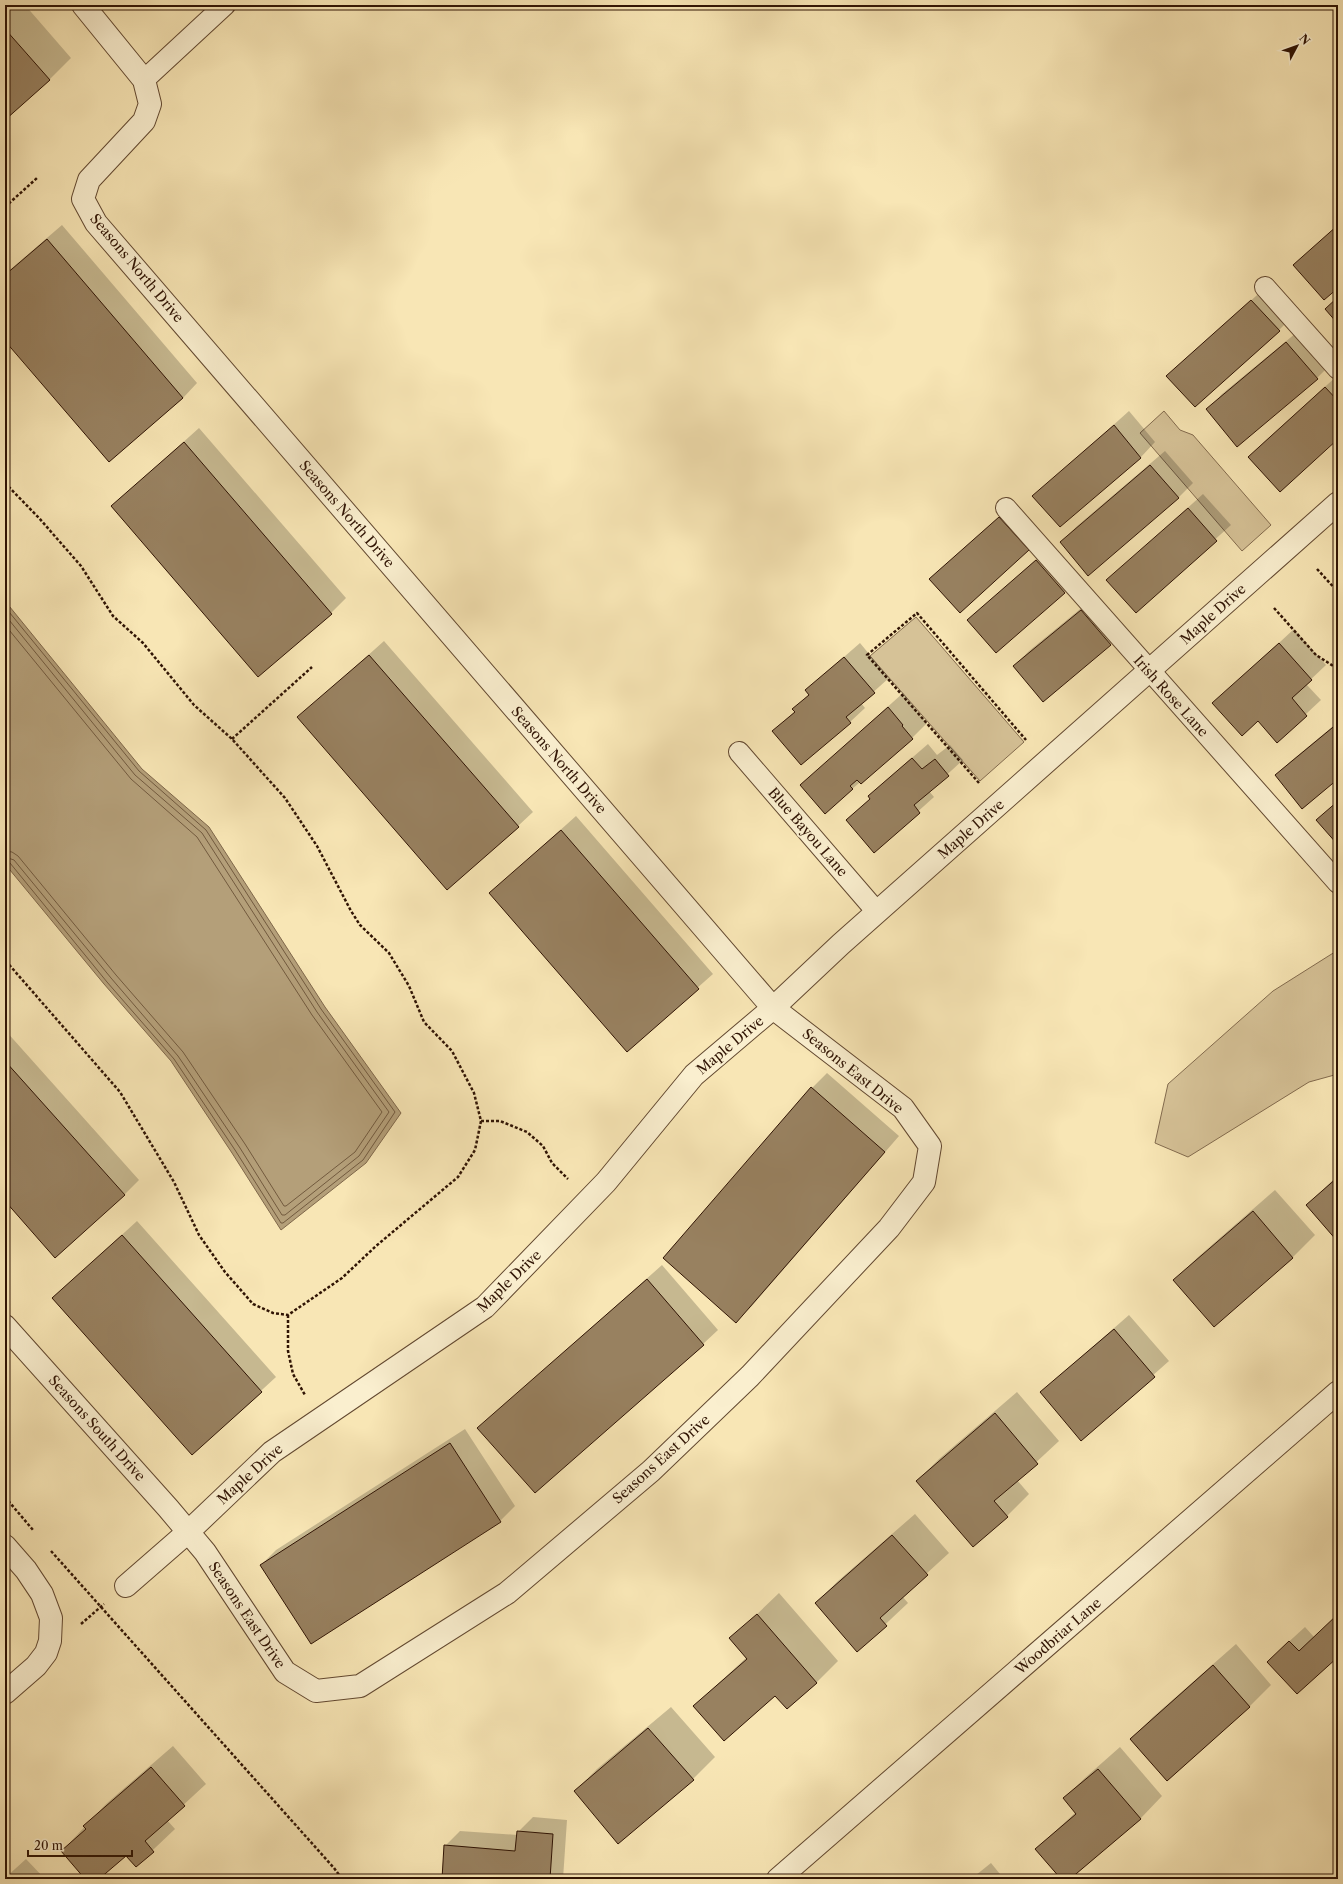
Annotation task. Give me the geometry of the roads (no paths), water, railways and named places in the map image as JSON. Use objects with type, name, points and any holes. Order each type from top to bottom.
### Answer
[{"type":"street","name":"Seasons North Drive","points":[[83,5],[144,80],[150,104],[144,121],[89,180],[83,199],[96,223],[773,1008]]},
{"type":"street","name":"Maple Drive","points":[[126,1586],[188,1532],[272,1452],[485,1307],[606,1182],[694,1075],[773,1008],[877,912],[1338,503]]},
{"type":"street","name":"Seasons East Drive","points":[[188,1532],[205,1552],[285,1672],[316,1691],[360,1686],[507,1593],[651,1471],[750,1376],[889,1228],[924,1182],[930,1146],[903,1108],[773,1008]]},
{"type":"street","name":"Seasons South Drive","points":[[5,1326],[188,1532]]},
{"type":"street","name":"Woodbriar Lane","points":[[778,1879],[1338,1392]]},
{"type":"street","points":[[5,1546],[26,1570],[38,1588],[51,1618],[50,1641],[46,1653],[36,1666],[5,1693]]},
{"type":"lane","points":[[144,80],[226,5]]},
{"type":"lane","points":[[1265,287],[1338,369]]},
{"type":"lane","name":"Irish Rose Lane","points":[[1006,508],[1338,883]]},
{"type":"lane","name":"Blue Bayou Lane","points":[[739,752],[877,912]]},
{"type":"water","points":[[5,601],[142,769],[209,827],[325,1007],[401,1113],[366,1163],[281,1230],[171,1061],[104,984],[5,864]]}]
